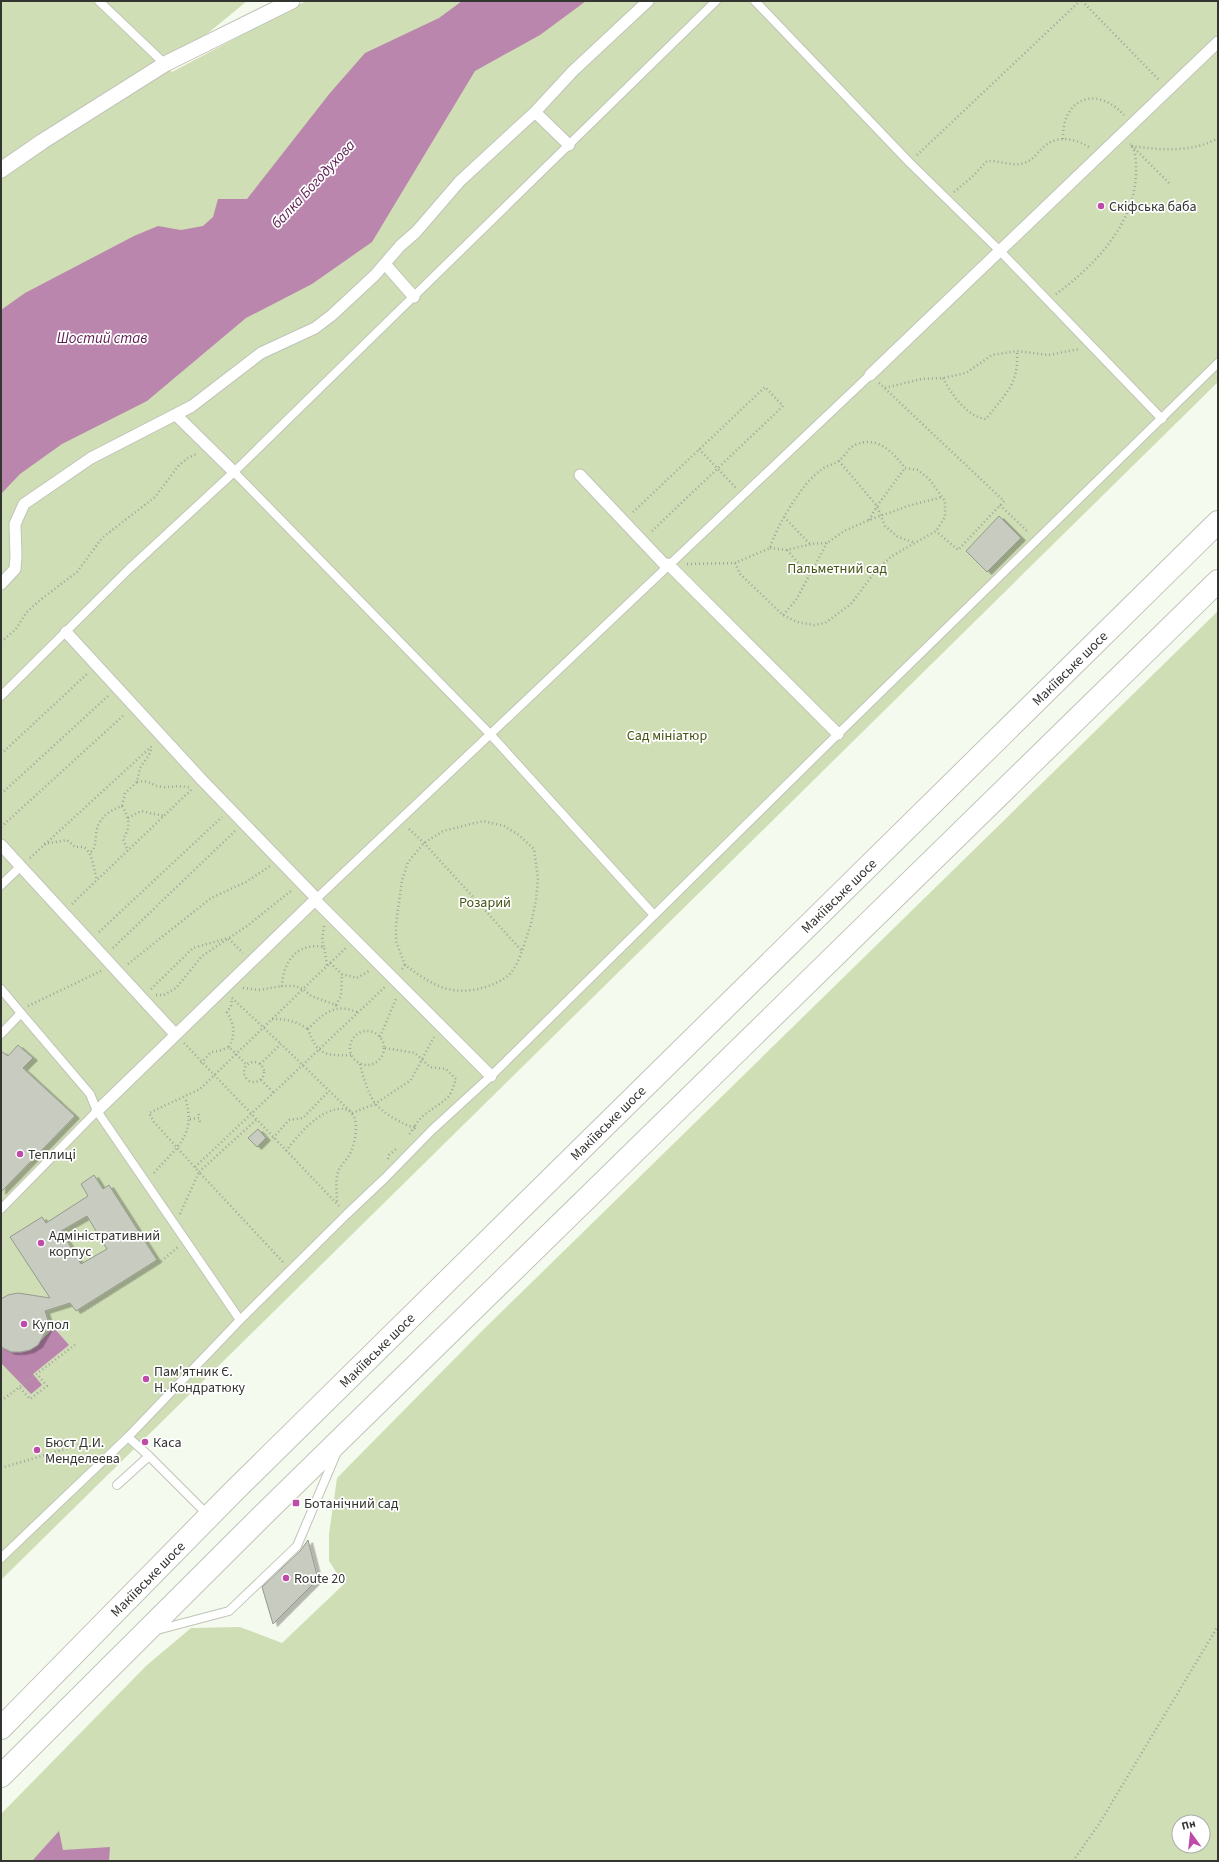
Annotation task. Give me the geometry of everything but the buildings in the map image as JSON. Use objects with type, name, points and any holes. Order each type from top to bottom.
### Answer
[{"type":"main road","name":"Макіївське шосе","points":[[1,1728],[209,1516],[1218,522]]},
{"type":"main road","points":[[1,1776],[343,1437],[1218,581]]},
{"type":"street","points":[[1,170],[43,141],[165,64],[292,1]]},
{"type":"street","points":[[1,584],[15,569],[15,524],[24,504],[91,458],[192,406],[261,353],[316,328],[356,293],[385,264],[460,181],[535,112],[573,71],[648,1]]},
{"type":"street","points":[[870,375],[1218,42]]},
{"type":"street","points":[[535,112],[569,145]]},
{"type":"street","points":[[385,264],[414,297]]},
{"type":"street","points":[[176,414],[234,472]]},
{"type":"street","points":[[580,475],[642,540],[838,734]]},
{"type":"street","points":[[66,632],[202,780],[279,858],[328,913],[491,1076]]},
{"type":"street","points":[[1,845],[115,969],[143,996],[175,1034]]},
{"type":"street","points":[[97,1112],[175,1034],[224,991],[251,961],[316,899]]},
{"type":"lane","points":[[98,1],[165,64]]},
{"type":"lane","points":[[1,696],[128,569],[234,472],[716,1]]},
{"type":"lane","points":[[755,1],[909,162],[1000,251],[1162,419]]},
{"type":"lane","points":[[1,1558],[128,1437],[240,1320],[346,1214],[385,1178],[422,1140],[491,1076],[838,734],[1218,363]]},
{"type":"lane","points":[[316,899],[400,821],[742,494],[870,375]]},
{"type":"lane","points":[[234,472],[490,734],[654,915]]},
{"type":"lane","points":[[1,885],[21,866]]},
{"type":"lane","points":[[1,989],[90,1094],[97,1112],[176,1224],[185,1240],[240,1320]]},
{"type":"lane","points":[[1,1034],[20,1012]]},
{"type":"lane","points":[[1,1209],[97,1112]]},
{"type":"lane","points":[[128,1437],[209,1516]]},
{"type":"lane","points":[[144,1633],[229,1611],[297,1546],[343,1437]]},
{"type":"lane","points":[[117,1485],[149,1456]]},
{"type":"path","points":[[909,162],[1081,1],[1168,90]]},
{"type":"path","points":[[1063,139],[1063,124],[1069,112],[1078,103],[1086,99],[1102,99],[1112,104],[1132,124]]},
{"type":"path","points":[[1121,135],[1169,183]]},
{"type":"path","points":[[1132,146],[1153,149],[1170,149],[1209,143],[1218,138]]},
{"type":"path","points":[[946,198],[962,186],[987,161],[995,160],[1008,164],[1024,163],[1036,156],[1051,142],[1063,139],[1089,147],[1098,157]]},
{"type":"path","points":[[1048,300],[1081,274],[1112,238],[1124,220],[1132,199],[1136,178],[1136,158],[1132,146]]},
{"type":"path","points":[[884,388],[921,379],[943,378],[966,373],[992,355],[1017,351],[1049,355],[1072,351],[1092,345]]},
{"type":"path","points":[[943,378],[949,390],[957,400],[979,418],[986,419],[1009,392],[1018,366],[1017,351]]},
{"type":"path","points":[[870,375],[1004,501],[958,550],[936,531]]},
{"type":"path","points":[[624,521],[765,387],[783,406],[642,540]]},
{"type":"path","points":[[735,563],[740,574],[783,615],[796,622],[814,625],[825,623],[851,604],[877,569],[892,556],[914,542],[927,537],[936,531],[946,517],[945,501],[929,479],[918,470],[905,468],[894,454],[882,445],[871,443],[854,445],[839,461],[820,470],[793,501],[770,548]]},
{"type":"path","points":[[1,642],[16,629],[26,613],[40,600],[77,572],[102,538],[155,497],[179,465],[207,446]]},
{"type":"path","points":[[699,449],[742,494]]},
{"type":"path","points":[[839,461],[877,506],[885,526],[898,537],[914,542]]},
{"type":"path","points":[[869,520],[877,506],[905,468]]},
{"type":"path","points":[[783,615],[796,600],[827,543],[844,531],[869,520],[908,506],[942,497]]},
{"type":"path","points":[[1000,505],[1036,540]]},
{"type":"path","points":[[784,517],[810,544]]},
{"type":"path","points":[[667,565],[735,563],[770,548],[787,550],[810,544],[827,543]]},
{"type":"path","points":[[787,550],[809,575]]},
{"type":"path","points":[[1,754],[96,666]]},
{"type":"path","points":[[1,794],[117,688]]},
{"type":"path","points":[[1,827],[134,707]]},
{"type":"path","points":[[21,866],[162,737]]},
{"type":"path","points":[[137,782],[140,768],[149,755],[152,746]]},
{"type":"path","points":[[128,851],[123,839],[129,826],[128,818],[122,806],[125,793],[137,782],[146,780],[161,787],[177,785],[194,788]]},
{"type":"path","points":[[63,912],[202,780]]},
{"type":"path","points":[[90,852],[96,842],[96,834],[100,821],[109,811],[122,806]]},
{"type":"path","points":[[90,941],[231,808]]},
{"type":"path","points":[[128,818],[141,811],[165,816]]},
{"type":"path","points":[[400,821],[424,843],[522,951]]},
{"type":"path","points":[[483,821],[504,826],[520,835],[534,849],[538,878],[536,900],[531,924],[522,951],[510,974],[490,986],[464,991],[440,987],[405,966],[396,942],[396,925],[402,880],[408,862],[424,843],[443,831],[483,821]]},
{"type":"path","points":[[104,956],[244,822]]},
{"type":"path","points":[[44,844],[67,840],[75,847],[84,847],[90,852],[97,880]]},
{"type":"path","points":[[20,1012],[115,969],[211,898],[246,882],[267,869],[279,858]]},
{"type":"path","points":[[143,996],[164,994],[176,988],[202,956],[247,926],[282,897],[303,884]]},
{"type":"path","points":[[328,913],[323,929],[322,940],[329,964],[342,974],[357,978],[368,973],[374,960]]},
{"type":"path","points":[[228,938],[251,961]]},
{"type":"path","points":[[143,996],[193,948],[228,938]]},
{"type":"path","points":[[290,1270],[176,1147],[154,1122],[149,1113],[200,1089],[303,988],[355,940]]},
{"type":"path","points":[[282,986],[283,974],[287,964],[295,954],[309,946],[324,947]]},
{"type":"path","points":[[195,1167],[359,1013],[394,979],[405,966]]},
{"type":"path","points":[[308,1029],[327,1012],[337,1007],[340,996],[342,974]]},
{"type":"path","points":[[224,991],[245,988],[260,990],[282,986],[294,986],[303,988],[311,996],[337,1007],[359,1013]]},
{"type":"path","points":[[380,1037],[391,1009],[402,987]]},
{"type":"path","points":[[224,991],[264,1026],[352,1113],[355,1118],[356,1134],[351,1153],[338,1171],[337,1204]]},
{"type":"path","points":[[202,1063],[211,1052],[229,1047],[233,1040],[234,1031],[232,1021],[227,1012],[231,1006],[232,998]]},
{"type":"path","points":[[272,1018],[286,1019],[299,1023],[308,1029],[313,1043],[318,1050],[329,1055],[351,1055]]},
{"type":"path","points":[[286,1151],[297,1137],[318,1118],[330,1110],[342,1109],[352,1113],[375,1104],[412,1080],[422,1058],[429,1048],[438,1024]]},
{"type":"path","points":[[360,1064],[369,1065],[375,1063],[383,1055],[384,1048],[380,1037],[373,1031],[368,1030],[357,1034],[350,1042],[351,1055],[360,1064],[362,1076],[375,1104],[397,1121],[406,1126],[414,1127]]},
{"type":"path","points":[[175,1034],[346,1214]]},
{"type":"path","points":[[260,1064],[281,1044]]},
{"type":"path","points":[[229,1047],[247,1065]]},
{"type":"path","points":[[384,1048],[415,1053],[430,1067],[446,1069],[456,1079],[453,1090],[448,1097],[426,1112],[405,1140]]},
{"type":"path","points":[[253,1062],[260,1064],[264,1073],[261,1080],[252,1083],[247,1080],[244,1071],[247,1065],[253,1062]]},
{"type":"path","points":[[261,1080],[274,1094]]},
{"type":"path","points":[[273,1138],[289,1120],[303,1118],[329,1091]]},
{"type":"path","points":[[146,1181],[185,1137],[190,1119],[185,1097]]},
{"type":"path","points":[[199,1114],[200,1122]]},
{"type":"path","points":[[190,1119],[199,1118]]},
{"type":"path","points":[[176,1224],[200,1172],[256,1120]]},
{"type":"path","points":[[414,1127],[422,1140]]},
{"type":"path","points":[[385,1178],[389,1155],[397,1148]]},
{"type":"path","points":[[84,1311],[159,1263],[185,1240]]},
{"type":"path","points":[[1,1402],[76,1344]]},
{"type":"path","points":[[21,1387],[30,1398],[47,1386],[36,1375]]},
{"type":"path","points":[[1,1468],[82,1444]]},
{"type":"path","points":[[1073,1861],[1099,1824],[1218,1626]]},
{"type":"green space","points":[[1,1],[247,1],[167,67],[172,72],[306,1],[1218,1],[1218,382],[1,1580]]},
{"type":"green space","points":[[1218,611],[1218,1861],[1,1861],[1,1814],[147,1665],[191,1628],[240,1627],[282,1643],[344,1584],[329,1561],[329,1534],[337,1478],[482,1331]]},
{"type":"water","name":"Шостий став","points":[[462,1],[586,1],[540,35],[475,71],[372,242],[312,284],[246,318],[147,401],[62,444],[20,474],[1,494],[1,310],[25,293],[134,236],[158,226],[181,230],[203,226],[213,217],[218,199],[247,199],[330,93],[365,53],[439,18]]},
{"type":"water","points":[[54,1328],[69,1345],[33,1374],[42,1385],[31,1394],[1,1363],[1,1350],[2,1348],[19,1352],[26,1351],[37,1344]]},
{"type":"water","points":[[59,1831],[63,1850],[110,1847],[109,1861],[32,1861]]},
{"type":"place","name":"Скіфська баба","points":[[1101,206]]},
{"type":"place","name":"Теплиці","points":[[20,1154]]},
{"type":"place","name":"Адміністративний корпус","points":[[41,1243]]},
{"type":"place","name":"Купол","points":[[24,1324]]},
{"type":"place","name":"Пам'ятник Є. Н. Кондратюку","points":[[146,1379]]},
{"type":"place","name":"Каса","points":[[145,1442]]},
{"type":"place","name":"Бюст Д.И. Менделеева","points":[[37,1450]]},
{"type":"place","name":"Ботанічний сад","points":[[296,1503]]},
{"type":"place","name":"Route 20","points":[[286,1578]]},
{"type":"water label","name":"балка Богодухова","points":[[313,184]]},
{"type":"park label","name":"Пальметний сад","points":[[837,568]]},
{"type":"park label","name":"Сад мініатюр","points":[[667,735]]},
{"type":"park label","name":"Розарий","points":[[485,902]]}]
